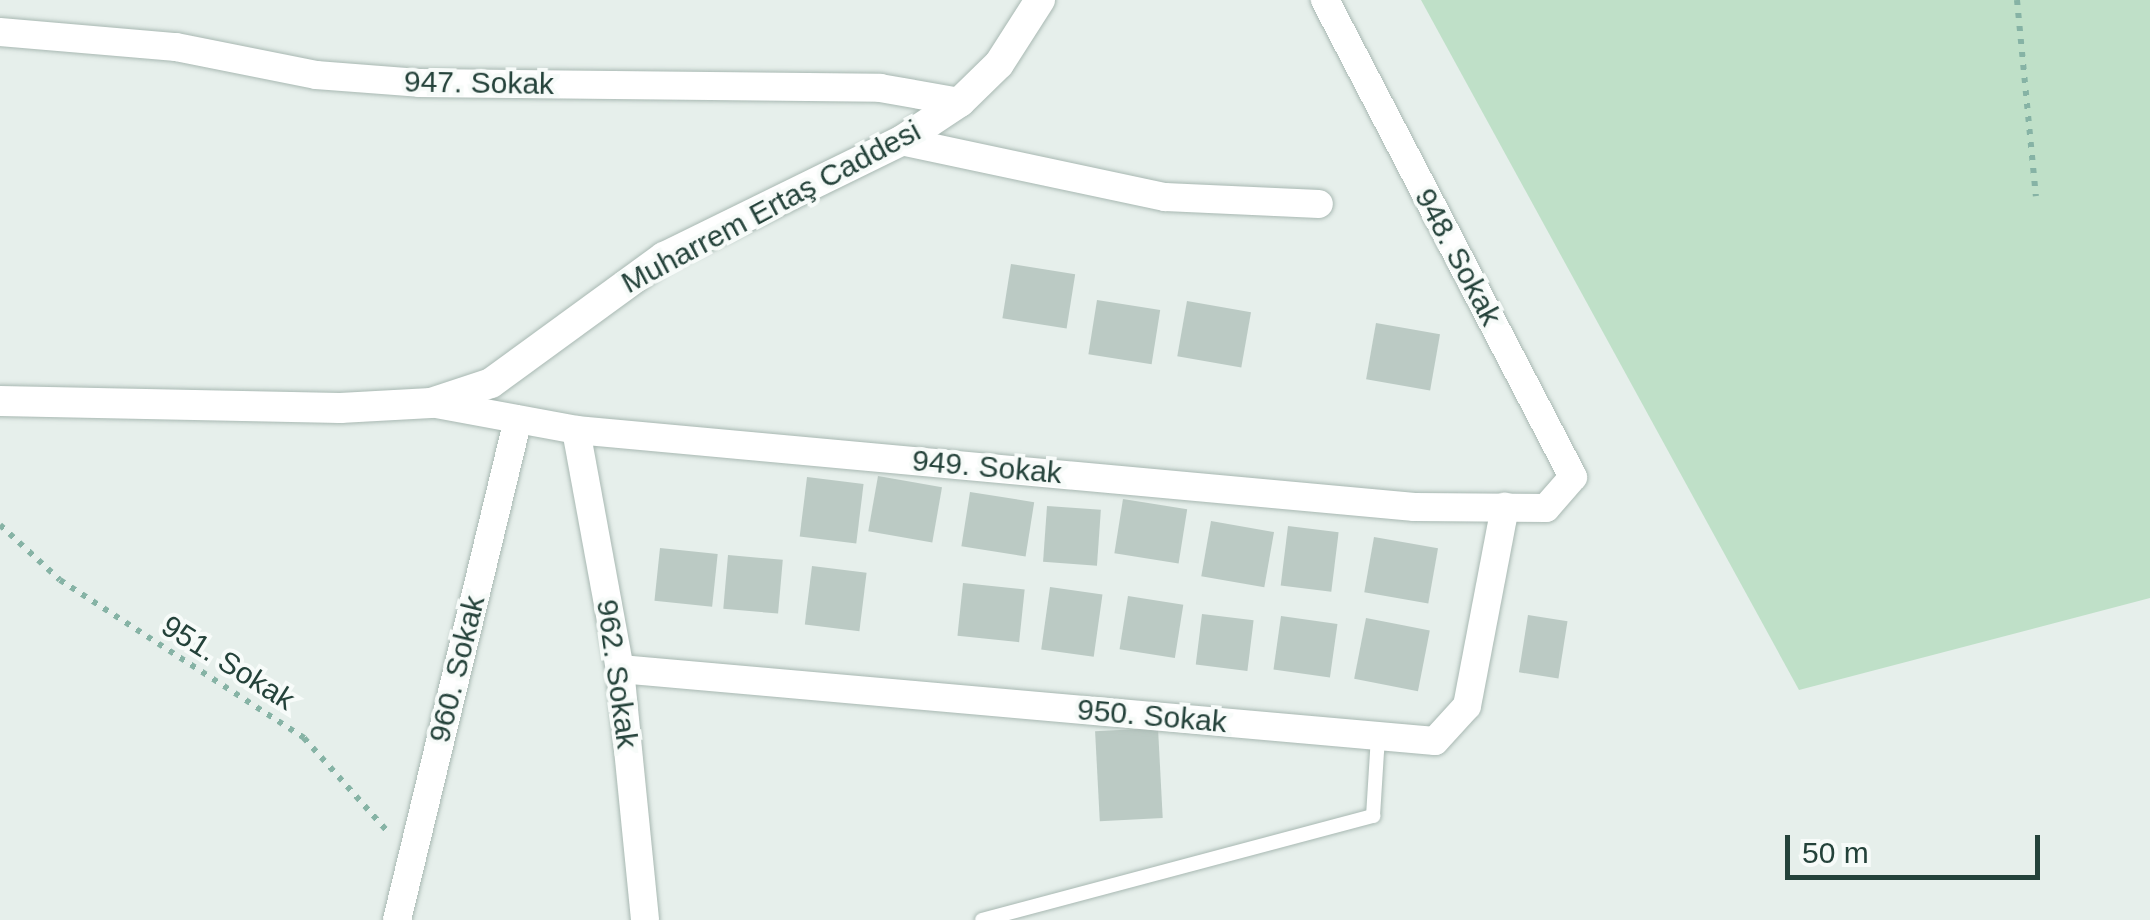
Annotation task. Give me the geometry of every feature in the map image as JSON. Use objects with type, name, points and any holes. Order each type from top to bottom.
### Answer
[{"type":"street","name":"Muharrem Ertaş Caddesi","points":[[0,401],[340,408],[432,403],[492,383],[664,257],[901,141],[960,102],[999,64],[1040,0]]},
{"type":"street","name":"948. Sokak","points":[[1326,0],[1573,478],[1546,508]]},
{"type":"street","name":"947. Sokak","points":[[0,32],[176,46],[316,75],[402,82],[880,88],[960,102]]},
{"type":"street","points":[[901,141],[1165,197],[1319,204]]},
{"type":"street","name":"949. Sokak","points":[[432,403],[576,430],[1414,507],[1546,508]]},
{"type":"street","name":"960. Sokak","points":[[397,920],[518,419]]},
{"type":"street","name":"962. Sokak","points":[[576,430],[620,669],[645,920]]},
{"type":"street","name":"950. Sokak","points":[[620,669],[1434,741],[1468,706],[1505,508]]},
{"type":"lane","points":[[982,920],[1373,816],[1378,736]]},
{"type":"path","points":[[2017,0],[2036,196]]},
{"type":"path","name":"951. Sokak","points":[[0,525],[74,590],[304,738],[411,862]]},
{"type":"green space","points":[[1421,0],[2150,0],[2150,598],[1799,690]]},
{"type":"building","points":[[1011,264],[1075,274],[1067,328],[1002,318]]},
{"type":"building","points":[[1097,300],[1160,310],[1152,364],[1088,354]]},
{"type":"building","points":[[1187,301],[1251,312],[1241,367],[1177,356]]},
{"type":"building","points":[[1376,323],[1440,334],[1430,390],[1366,379]]},
{"type":"building","points":[[878,476],[942,487],[932,542],[868,531]]},
{"type":"building","points":[[807,477],[864,484],[856,543],[800,537]]},
{"type":"building","points":[[970,492],[1034,502],[1026,556],[961,546]]},
{"type":"building","points":[[1123,499],[1187,509],[1179,563],[1114,553]]},
{"type":"building","points":[[1047,506],[1101,510],[1097,566],[1043,562]]},
{"type":"building","points":[[1211,521],[1274,532],[1264,587],[1201,576]]},
{"type":"building","points":[[1288,526],[1339,532],[1331,592],[1281,586]]},
{"type":"building","points":[[1374,537],[1438,548],[1428,603],[1364,592]]},
{"type":"building","points":[[660,548],[718,554],[712,607],[654,601]]},
{"type":"building","points":[[728,555],[783,560],[778,614],[723,609]]},
{"type":"building","points":[[812,566],[867,573],[859,631],[805,625]]},
{"type":"building","points":[[963,583],[1025,589],[1019,642],[957,636]]},
{"type":"building","points":[[1050,587],[1102,594],[1094,657],[1041,649]]},
{"type":"building","points":[[1128,596],[1183,605],[1175,658],[1120,649]]},
{"type":"building","points":[[1202,614],[1254,620],[1247,671],[1196,665]]},
{"type":"building","points":[[1528,615],[1568,621],[1558,679],[1519,672]]},
{"type":"building","points":[[1281,616],[1337,624],[1330,677],[1273,669]]},
{"type":"building","points":[[1366,618],[1430,630],[1418,691],[1354,679]]},
{"type":"building","points":[[1158,728],[1163,818],[1100,821],[1095,731]]}]
